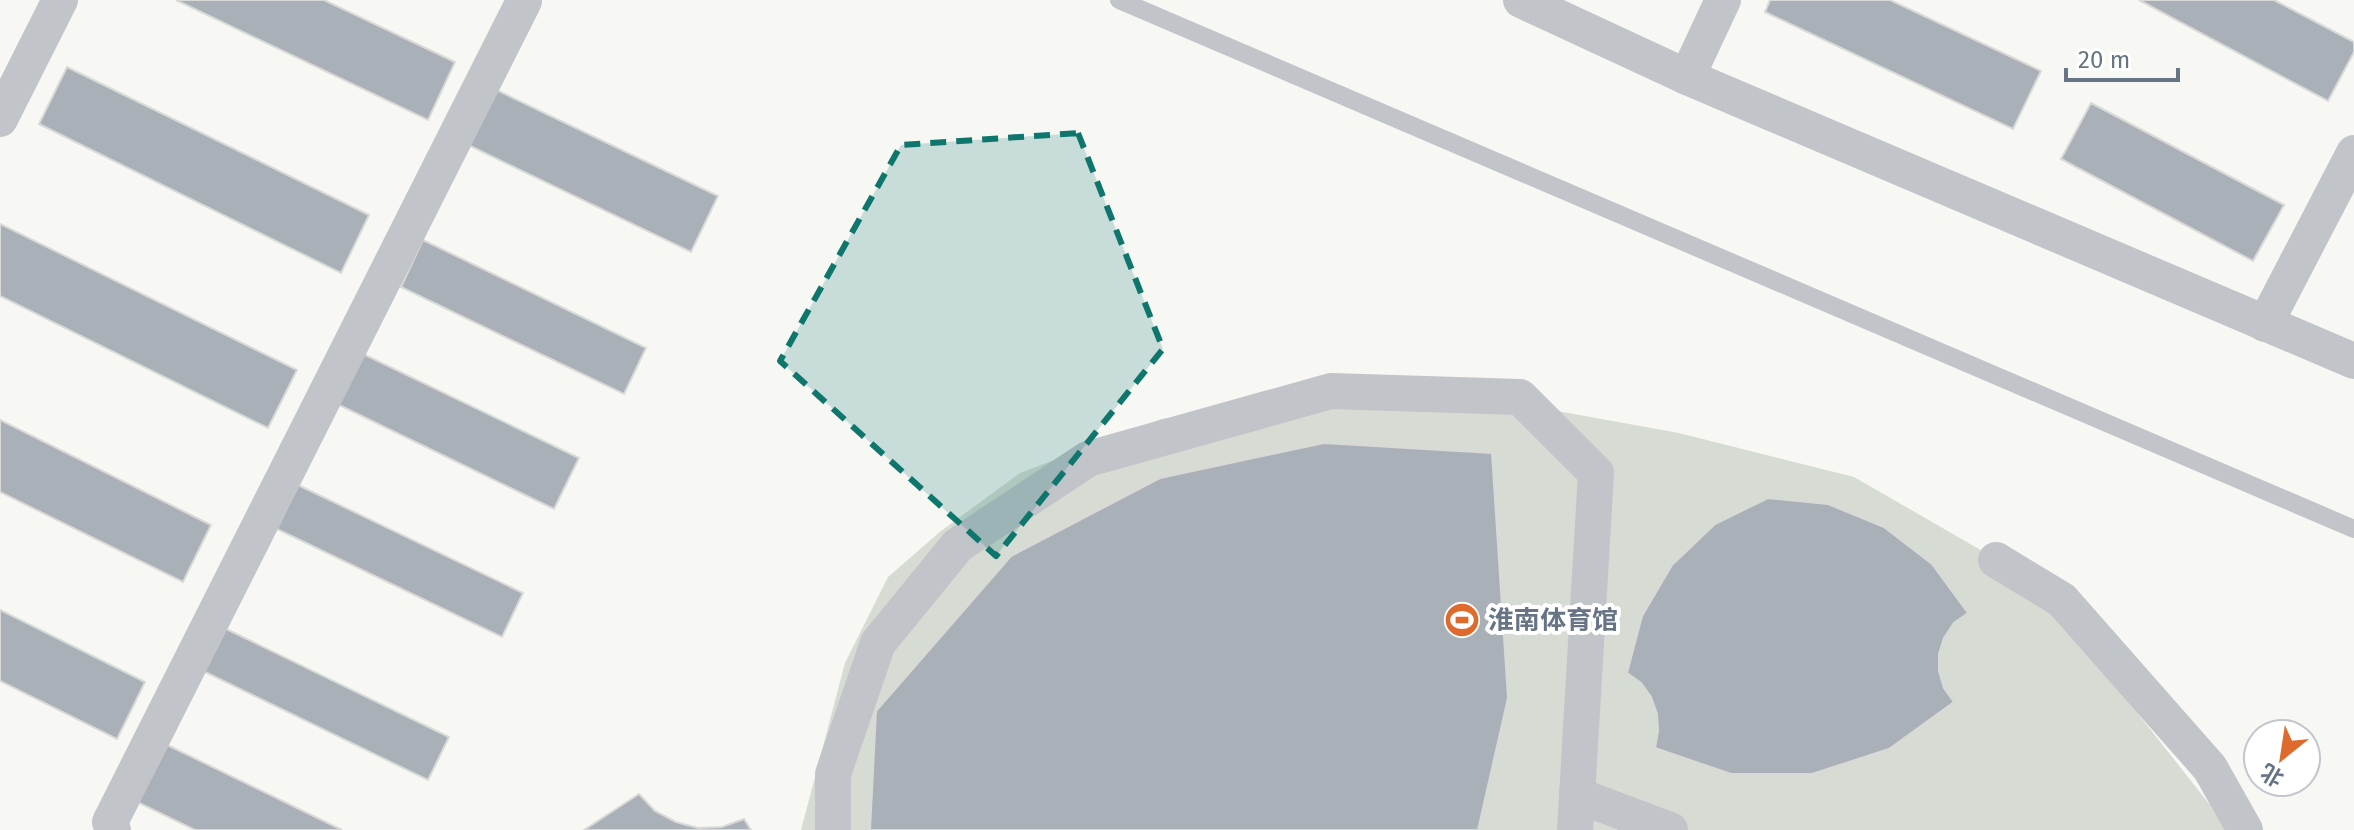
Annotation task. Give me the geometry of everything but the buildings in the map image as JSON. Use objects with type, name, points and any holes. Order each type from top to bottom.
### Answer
[{"type":"street","points":[[1521,0],[1687,77],[2354,361]]},
{"type":"street","points":[[1687,77],[1723,0]]},
{"type":"street","points":[[113,830],[110,822],[524,1]]},
{"type":"street","points":[[0,119],[54,2]]},
{"type":"street","points":[[2265,324],[2354,153]]},
{"type":"street","points":[[833,830],[833,774],[878,643],[958,545],[1088,459],[1331,391],[1520,397],[1596,473],[1576,813],[1670,830]]},
{"type":"street","points":[[1996,560],[2062,600],[2210,768],[2245,830]]},
{"type":"lane","points":[[1119,0],[2354,529]]},
{"type":"highlighted area","points":[[1078,133],[1163,349],[996,556],[780,361],[901,145]]},
{"type":"shaded area","name":"淮南体育馆","points":[[1336,397],[1497,400],[1679,433],[1854,477],[2005,564],[2098,663],[2210,805],[2225,830],[801,830],[845,663],[888,577],[941,531],[1020,473],[1161,419]]},
{"type":"place","name":"淮南体育馆","points":[[1462,620]]}]
